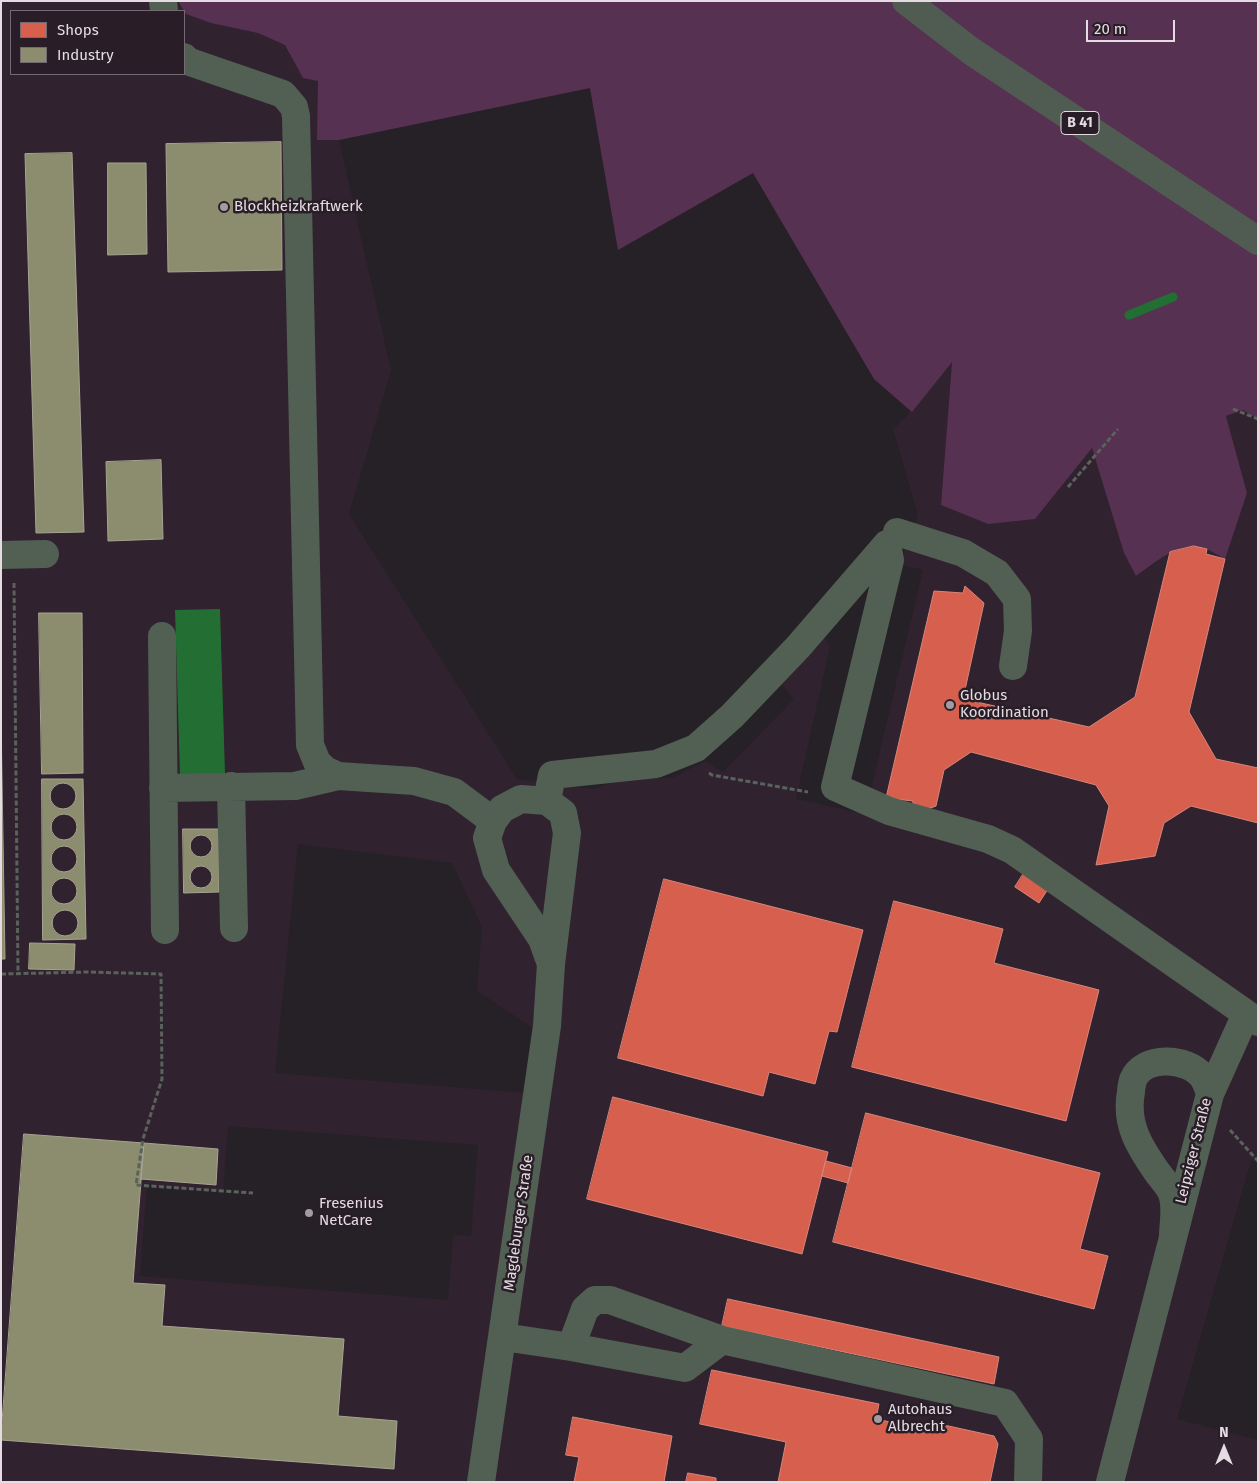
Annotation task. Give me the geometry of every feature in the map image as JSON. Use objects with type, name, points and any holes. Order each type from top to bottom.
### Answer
[{"type":"highway","name":"B 41","points":[[906,1],[971,51],[1258,241]]},
{"type":"street","points":[[185,58],[187,61],[283,94],[294,106],[296,116],[310,745],[317,762],[325,770],[338,776]]},
{"type":"street","points":[[897,532],[963,553],[997,573],[1017,599],[1018,631],[1014,666]]},
{"type":"street","points":[[163,788],[295,786],[338,776],[414,781],[454,792],[493,821],[502,809],[521,799],[547,802],[552,775],[656,764],[696,748],[732,716],[798,646],[887,544],[890,560],[835,787],[889,811],[988,839],[1012,850],[1252,1018],[1210,1094]]},
{"type":"street","points":[[8,555],[46,554]]},
{"type":"street","points":[[162,636],[166,930]]},
{"type":"street","points":[[231,786],[234,928]]},
{"type":"street","name":"Magdeburger Straße","points":[[481,1482],[547,1026],[551,964],[567,833],[563,813],[547,802]]},
{"type":"street","name":"Magdeburger Straße","points":[[493,821],[486,838],[496,870],[542,939],[551,964]]},
{"type":"street","name":"Leipziger Straße","points":[[1110,1482],[1210,1094],[1202,1076],[1186,1065],[1172,1061],[1158,1062],[1142,1070],[1133,1079],[1128,1112],[1132,1129],[1145,1155],[1172,1194],[1174,1208],[1173,1236]]},
{"type":"street","points":[[572,1347],[585,1309],[595,1300],[610,1300],[722,1340],[1005,1403],[1029,1439],[1028,1482]]},
{"type":"street","points":[[503,1336],[685,1368],[722,1340]]},
{"type":"path","points":[[1233,409],[1258,419]]},
{"type":"path","points":[[1068,487],[1118,429]]},
{"type":"path","points":[[8,555],[18,973]]},
{"type":"path","points":[[678,755],[712,775],[818,794],[843,790]]},
{"type":"path","points":[[1,974],[161,974],[162,1079],[143,1139],[136,1186],[253,1193]]},
{"type":"path","points":[[1228,1128],[1258,1160]]},
{"type":"shaded area","points":[[1,1],[756,1],[952,361],[941,505],[1035,519],[1092,447],[1124,553],[1136,576],[1170,552],[1194,546],[1207,549],[1225,558],[1247,493],[1226,416],[1243,410],[1258,419],[1258,1164],[1251,1160],[1177,1419],[1258,1440],[1258,1482],[1,1482]],"holes":[[[590,88],[618,250],[753,173],[874,379],[911,412],[893,429],[918,515],[899,564],[923,570],[865,814],[796,799],[830,647],[823,635],[781,684],[794,699],[723,772],[705,761],[672,778],[626,779],[593,789],[517,779],[349,514],[391,370],[339,140]],[[298,844],[452,863],[482,927],[477,991],[532,1027],[527,1093],[275,1073]],[[228,1126],[478,1145],[471,1236],[453,1235],[448,1300],[140,1276],[147,1186],[223,1192]]]},
{"type":"shaded area","points":[[178,1],[1258,1],[1258,419],[1243,410],[1226,416],[1247,493],[1225,559],[1207,549],[1188,547],[1178,549],[1160,559],[1136,576],[1124,553],[1092,448],[1035,519],[988,524],[941,505],[952,362],[912,412],[874,379],[753,173],[618,250],[590,88],[339,140],[317,140],[318,81],[303,78],[285,45],[258,33],[211,23],[186,14]]},
{"type":"shaded area","points":[[220,609],[225,774],[180,776],[175,610]]},
{"type":"building: Shops","name":"Globus Koordination","points":[[1194,546],[1207,549],[1206,554],[1225,559],[1189,712],[1216,759],[1258,768],[1258,823],[1191,806],[1164,823],[1155,856],[1096,865],[1109,806],[1096,785],[971,752],[944,770],[936,806],[912,815],[913,801],[886,798],[934,591],[963,593],[965,586],[984,603],[963,699],[1089,727],[1135,697],[1170,552]]},
{"type":"building: Shops","points":[[1024,873],[1048,889],[1039,903],[1015,887]]},
{"type":"building: Shops","points":[[664,879],[863,930],[837,1032],[829,1031],[815,1084],[769,1072],[763,1096],[618,1058]]},
{"type":"building: Shops","points":[[894,901],[1003,929],[994,963],[1099,990],[1066,1121],[852,1067]]},
{"type":"building: Shops","points":[[613,1097],[828,1152],[802,1254],[587,1199]]},
{"type":"building: Shops","points":[[866,1113],[1100,1173],[1080,1249],[1108,1256],[1094,1309],[833,1242]]},
{"type":"building: Shops","points":[[826,1161],[852,1168],[848,1183],[822,1176]]},
{"type":"building: Shops","points":[[728,1299],[999,1357],[994,1384],[722,1326]]},
{"type":"building: Shops","points":[[712,1370],[879,1404],[876,1419],[942,1433],[944,1425],[994,1436],[998,1444],[990,1482],[778,1482],[786,1442],[700,1424]]},
{"type":"building: Shops","points":[[573,1417],[672,1436],[664,1482],[574,1482],[579,1457],[566,1455]]},
{"type":"building: Shops","points":[[688,1473],[716,1478],[716,1482],[686,1482]]},
{"type":"building: Industry","name":"Blockheizkraftwerk","points":[[281,142],[282,270],[168,272],[166,144]]},
{"type":"building: Industry","points":[[72,153],[84,532],[36,533],[25,154]]},
{"type":"building: Industry","points":[[108,163],[146,163],[147,254],[108,255]]},
{"type":"building: Industry","points":[[161,460],[163,539],[108,541],[106,462]]},
{"type":"building: Industry","points":[[39,613],[82,613],[83,773],[42,774]]},
{"type":"building: Industry","points":[[1,719],[5,959],[1,959]]},
{"type":"building: Industry","points":[[42,779],[83,779],[86,939],[43,940]]},
{"type":"building: Industry","points":[[63,783],[72,787],[76,796],[72,805],[63,809],[54,805],[50,796],[54,787]]},
{"type":"building: Industry","points":[[64,814],[73,818],[77,827],[73,836],[64,840],[55,836],[51,827],[55,818]]},
{"type":"building: Industry","points":[[183,829],[219,829],[219,892],[184,893]]},
{"type":"building: Industry","points":[[201,835],[209,838],[212,846],[209,854],[201,857],[193,854],[190,846],[193,838]]},
{"type":"building: Industry","points":[[64,846],[73,850],[77,859],[73,868],[64,872],[55,868],[51,859],[55,850]]},
{"type":"building: Industry","points":[[201,866],[209,869],[212,877],[209,885],[201,888],[193,885],[190,877],[193,869]]},
{"type":"building: Industry","points":[[64,878],[73,882],[77,891],[73,900],[64,904],[55,900],[51,891],[55,882]]},
{"type":"building: Industry","points":[[65,910],[74,914],[78,923],[74,932],[65,936],[56,932],[52,923],[56,914]]},
{"type":"building: Industry","points":[[30,943],[75,944],[74,970],[29,969]]},
{"type":"building: Industry","points":[[24,1134],[144,1143],[133,1283],[165,1285],[162,1326],[344,1339],[338,1416],[397,1421],[394,1469],[1,1440]]},
{"type":"building: Industry","points":[[144,1143],[218,1149],[216,1185],[141,1179]]},
{"type":"waterway","points":[[1129,315],[1173,297]]},
{"type":"place","name":"Blockheizkraftwerk","points":[[224,207]]},
{"type":"place","name":"Globus Koordination","points":[[950,705]]},
{"type":"place","name":"Fresenius NetCare","points":[[309,1213]]},
{"type":"place","name":"Autohaus Albrecht","points":[[878,1419]]}]
